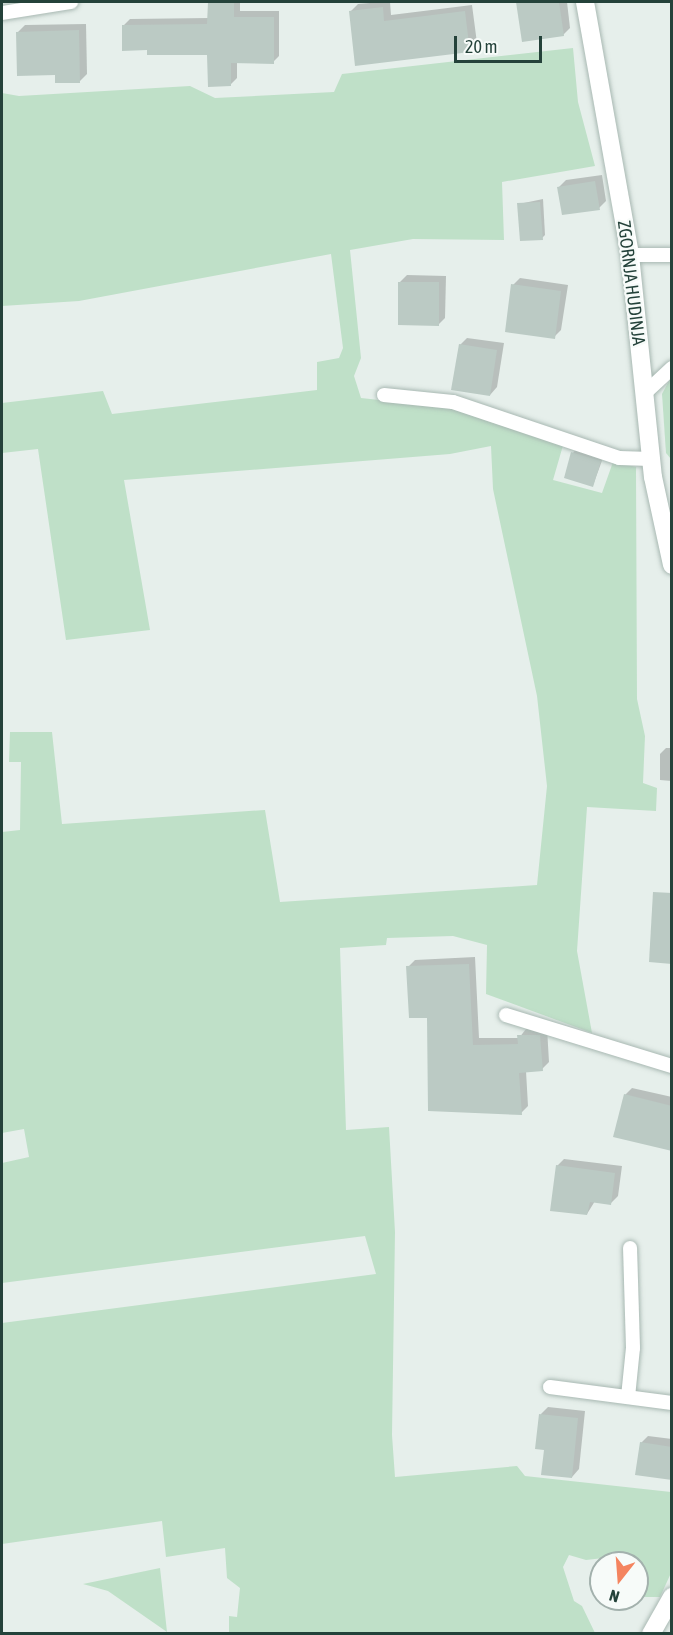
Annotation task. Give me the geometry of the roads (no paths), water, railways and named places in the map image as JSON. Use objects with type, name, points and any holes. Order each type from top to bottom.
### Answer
[{"type":"street","name":"ZGORNJA HUDINJA","points":[[585,2],[630,255],[652,468],[672,565]]},
{"type":"street","points":[[652,468],[672,482]]},
{"type":"street","points":[[651,1634],[672,1597]]},
{"type":"lane","points":[[2,13],[71,2]]},
{"type":"lane","points":[[630,255],[672,255]]},
{"type":"lane","points":[[644,394],[672,368]]},
{"type":"lane","points":[[384,395],[453,402],[652,468]]},
{"type":"lane","points":[[506,1015],[672,1066]]},
{"type":"lane","points":[[628,1398],[633,1348],[630,1248]]},
{"type":"lane","points":[[550,1387],[672,1403]]}]
